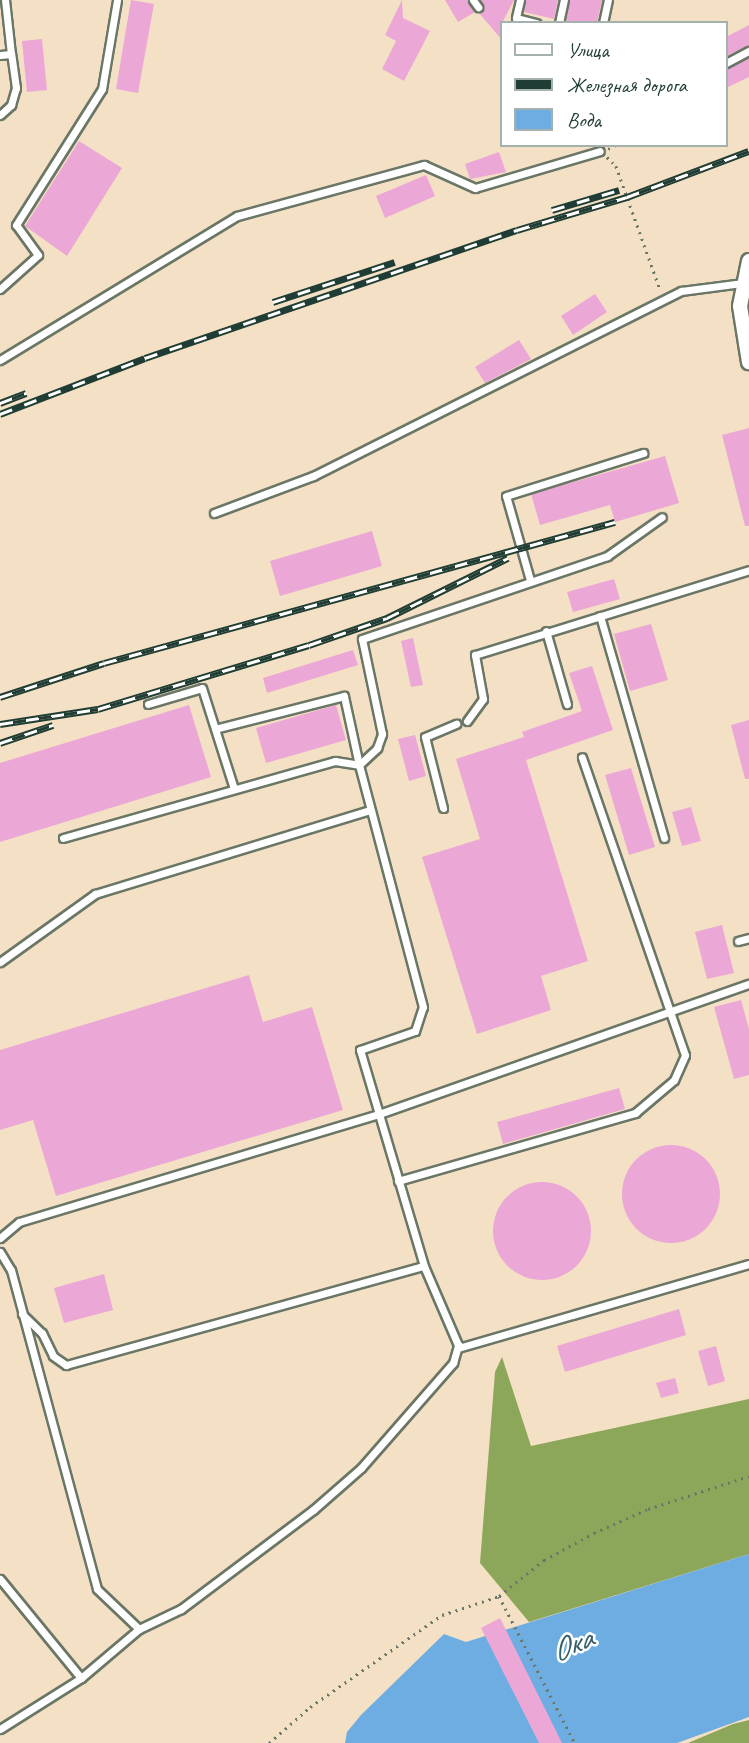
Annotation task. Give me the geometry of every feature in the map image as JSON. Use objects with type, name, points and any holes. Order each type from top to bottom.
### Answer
[{"type":"street","points":[[749,261],[743,283],[742,337],[749,362]]},
{"type":"lane","points":[[0,115],[11,105],[16,88],[5,0]]},
{"type":"lane","points":[[0,289],[38,255],[16,225],[102,89],[117,0]]},
{"type":"lane","points":[[520,0],[516,18],[528,21]]},
{"type":"lane","points":[[559,21],[564,0]]},
{"type":"lane","points":[[603,21],[608,0]]},
{"type":"lane","points":[[728,62],[749,51]]},
{"type":"lane","points":[[0,55],[11,54]]},
{"type":"lane","points":[[0,360],[237,216],[424,165],[475,188],[600,151]]},
{"type":"lane","points":[[215,513],[313,476],[664,299],[701,285],[743,283]]},
{"type":"lane","points":[[530,580],[506,496],[643,453]]},
{"type":"lane","points":[[359,765],[377,748],[382,734],[362,639],[607,556],[662,517]]},
{"type":"lane","points":[[467,721],[483,699],[475,655],[749,570]]},
{"type":"lane","points":[[600,616],[664,838]]},
{"type":"lane","points":[[546,631],[567,704]]},
{"type":"lane","points":[[148,704],[202,688],[234,789]]},
{"type":"lane","points":[[0,1730],[81,1678],[139,1629],[181,1609],[361,1468],[453,1363],[458,1348],[424,1266],[360,1050],[415,1031],[423,1007],[369,810],[344,696],[215,729]]},
{"type":"lane","points":[[443,808],[425,737],[456,724]]},
{"type":"lane","points":[[398,1181],[635,1113],[674,1080],[685,1055],[582,757]]},
{"type":"lane","points":[[63,838],[335,761],[359,765]]},
{"type":"lane","points":[[0,962],[95,894],[369,810]]},
{"type":"lane","points":[[738,941],[749,938]]},
{"type":"lane","points":[[0,1238],[19,1222],[379,1114],[671,1009],[749,984]]},
{"type":"lane","points":[[0,1252],[11,1270],[97,1589],[139,1629]]},
{"type":"lane","points":[[458,1348],[749,1264]]},
{"type":"lane","points":[[22,1314],[42,1333],[53,1356],[66,1365],[424,1266]]},
{"type":"lane","points":[[0,1579],[81,1678]]},
{"type":"path","points":[[611,147],[600,151],[616,166],[664,299]]},
{"type":"path","points":[[269,1743],[310,1707],[442,1615],[499,1596],[544,1560],[594,1533],[648,1509],[749,1476]]},
{"type":"path","points":[[499,1596],[575,1743]]},
{"type":"green space","points":[[502,1357],[531,1446],[749,1399],[749,1554],[529,1622],[480,1563],[495,1372]]},
{"type":"green space","points":[[749,1720],[749,1743],[688,1743],[733,1724]]},
{"type":"water","name":"Ока","points":[[749,1554],[749,1717],[677,1743],[345,1743],[347,1732],[361,1715],[444,1634],[466,1642]]},
{"type":"building","points":[[131,0],[154,4],[138,93],[116,89]]},
{"type":"building","points":[[402,0],[403,18],[430,31],[404,81],[382,69],[396,41],[385,35]]},
{"type":"building","points":[[445,0],[467,0],[475,12],[458,22]]},
{"type":"building","points":[[481,0],[514,0],[503,21],[500,21],[500,38],[479,13],[484,7]]},
{"type":"building","points":[[526,0],[558,0],[554,19],[524,12]]},
{"type":"building","points":[[570,0],[602,0],[597,21],[566,21]]},
{"type":"building","points":[[749,25],[749,45],[728,55],[728,36]]},
{"type":"building","points":[[42,39],[47,90],[27,92],[22,41]]},
{"type":"building","points":[[749,58],[749,77],[728,87],[728,68]]},
{"type":"building","points":[[79,141],[122,168],[67,256],[25,226]]},
{"type":"building","points":[[499,152],[506,172],[470,179],[465,164]]},
{"type":"building","points":[[426,175],[435,196],[385,218],[376,196]]},
{"type":"building","points":[[595,294],[607,312],[573,335],[561,316]]},
{"type":"building","points":[[519,340],[531,359],[485,383],[475,367]]},
{"type":"building","points":[[749,428],[749,526],[745,526],[722,435]]},
{"type":"building","points":[[665,456],[679,503],[615,522],[610,505],[540,525],[531,494]]},
{"type":"building","points":[[372,531],[382,566],[280,596],[270,561]]},
{"type":"building","points":[[614,579],[620,599],[573,612],[567,592]]},
{"type":"building","points":[[651,624],[668,680],[630,691],[614,634]]},
{"type":"building","points":[[413,638],[423,685],[411,687],[401,641]]},
{"type":"building","points":[[353,650],[358,665],[267,693],[263,678]]},
{"type":"building","points":[[592,666],[613,730],[526,760],[588,961],[541,976],[551,1010],[477,1034],[422,857],[480,839],[456,759],[524,737],[522,732],[582,711],[569,673]]},
{"type":"building","points":[[189,705],[211,777],[0,842],[0,763]]},
{"type":"building","points":[[336,705],[346,740],[266,763],[256,728]]},
{"type":"building","points":[[749,720],[749,779],[745,779],[731,725]]},
{"type":"building","points":[[415,735],[426,776],[409,781],[398,739]]},
{"type":"building","points":[[631,768],[655,847],[629,855],[605,775]]},
{"type":"building","points":[[691,807],[701,841],[682,846],[672,812]]},
{"type":"building","points":[[722,925],[734,973],[707,979],[695,932]]},
{"type":"building","points":[[249,975],[263,1022],[312,1007],[343,1110],[56,1196],[33,1120],[0,1130],[0,1050]]},
{"type":"building","points":[[741,1000],[749,1029],[749,1075],[734,1079],[714,1007]]},
{"type":"building","points":[[619,1088],[625,1109],[503,1144],[497,1122]]},
{"type":"building","points":[[671,1145],[690,1149],[705,1160],[716,1175],[720,1194],[716,1213],[705,1228],[690,1239],[671,1243],[652,1239],[637,1228],[626,1213],[622,1194],[626,1175],[637,1160],[652,1149]]},
{"type":"building","points":[[542,1182],[561,1186],[577,1196],[587,1212],[591,1231],[587,1250],[577,1266],[561,1276],[542,1280],[523,1276],[507,1266],[497,1250],[493,1231],[497,1212],[507,1196],[523,1186]]},
{"type":"building","points":[[104,1274],[113,1310],[64,1323],[54,1288]]},
{"type":"building","points":[[679,1309],[686,1335],[565,1372],[557,1346]]},
{"type":"building","points":[[716,1346],[725,1381],[708,1386],[698,1351]]},
{"type":"building","points":[[675,1378],[679,1393],[661,1398],[656,1383]]},
{"type":"building","points":[[500,1618],[562,1743],[539,1743],[481,1628]]},
{"type":"railway","points":[[0,414],[145,358],[517,230],[627,197],[749,151]]},
{"type":"railway","points":[[552,210],[619,190]]},
{"type":"railway","points":[[273,302],[395,262]]},
{"type":"railway","points":[[0,403],[26,393]]},
{"type":"railway","points":[[0,697],[104,663],[615,522]]},
{"type":"railway","points":[[0,724],[98,709],[309,645],[387,618],[508,558]]},
{"type":"railway","points":[[0,743],[53,725]]}]
